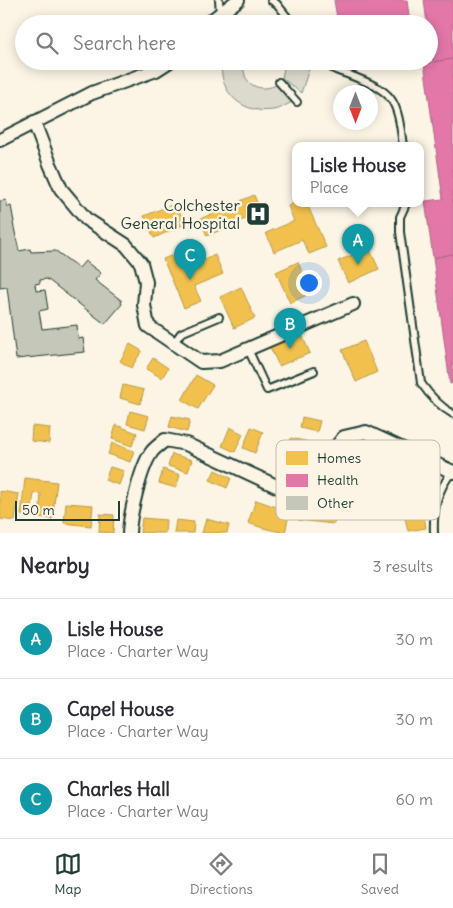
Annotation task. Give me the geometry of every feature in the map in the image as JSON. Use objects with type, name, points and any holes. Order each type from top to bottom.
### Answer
[{"type":"street","points":[[219,6],[238,0]]},
{"type":"street","points":[[0,140],[92,93],[156,70]]},
{"type":"street","points":[[34,122],[61,189],[86,219],[126,245],[141,263],[146,282],[144,305],[148,326],[201,362],[220,361],[353,304]]},
{"type":"street","points":[[342,440],[344,437],[366,432],[383,440]]},
{"type":"street","points":[[129,533],[141,476],[151,453],[165,440],[186,444],[276,486]]},
{"type":"street","points":[[440,466],[452,472]]},
{"type":"lane","points":[[271,0],[286,15]]},
{"type":"lane","points":[[335,70],[375,85],[385,92],[394,102],[400,118],[403,142]]},
{"type":"lane","points":[[279,82],[297,102]]},
{"type":"lane","points":[[405,207],[400,217],[400,232],[421,383],[431,398],[453,414]]},
{"type":"lane","points":[[173,344],[181,333],[219,318]]},
{"type":"lane","points":[[248,349],[267,390],[314,371]]},
{"type":"lane","points":[[440,493],[445,481],[452,472]]},
{"type":"lane","points":[[433,520],[434,533]]},
{"type":"shaded area","points":[[222,70],[244,70],[247,80],[252,84],[263,88],[276,85],[292,102],[278,109],[266,111],[255,110],[245,106],[229,93],[224,84]]},
{"type":"shaded area","points":[[284,70],[309,70],[301,93],[282,78]]},
{"type":"building: Homes","points":[[254,195],[261,212],[207,236],[200,219]]},
{"type":"building: Homes","points":[[176,203],[185,224],[154,238],[144,216]]},
{"type":"building: Homes","points":[[292,204],[292,207],[308,207],[326,247],[309,254],[302,240],[274,252],[266,233],[294,221],[288,206]]},
{"type":"building: Homes","points":[[369,248],[379,269],[348,283],[338,261]]},
{"type":"building: Homes","points":[[180,252],[186,267],[215,255],[223,274],[194,286],[201,301],[184,308],[163,259]]},
{"type":"building: Homes","points":[[298,262],[311,293],[290,303],[276,272]]},
{"type":"building: Homes","points":[[241,287],[255,318],[234,328],[220,297]]},
{"type":"building: Homes","points":[[300,331],[310,353],[279,366],[269,345]]},
{"type":"building: Homes","points":[[364,341],[377,372],[356,382],[342,350]]},
{"type":"building: Homes","points":[[130,344],[142,351],[131,368],[120,361]]},
{"type":"building: Homes","points":[[153,358],[168,368],[162,378],[146,369]]},
{"type":"building: Homes","points":[[196,375],[213,385],[198,409],[182,400]]},
{"type":"building: Homes","points":[[123,385],[144,390],[140,404],[120,398]]},
{"type":"building: Homes","points":[[130,411],[149,416],[145,429],[127,424]]},
{"type":"building: Homes","points":[[172,416],[190,420],[187,432],[169,427]]},
{"type":"building: Homes","points":[[302,417],[320,421],[317,432],[300,428]]},
{"type":"building: Homes","points":[[116,425],[137,433],[132,446],[112,439]]},
{"type":"building: Homes","points":[[32,426],[50,428],[49,443],[31,441]]},
{"type":"building: Homes","points":[[230,427],[243,434],[235,452],[222,446]]},
{"type":"building: Homes","points":[[251,427],[263,432],[255,453],[243,448]]},
{"type":"building: Homes","points":[[112,443],[134,451],[130,462],[108,454]]},
{"type":"building: Homes","points":[[172,454],[192,460],[188,472],[168,466]]},
{"type":"building: Homes","points":[[110,467],[124,471],[119,485],[105,480]]},
{"type":"building: Homes","points":[[163,469],[180,475],[176,488],[159,483]]},
{"type":"building: Homes","points":[[215,470],[231,478],[227,488],[210,480]]},
{"type":"building: Homes","points":[[25,478],[57,482],[52,519],[39,517],[41,494],[34,493],[31,516],[21,515]]},
{"type":"building: Homes","points":[[0,491],[19,494],[15,521],[0,519]]},
{"type":"building: Homes","points":[[256,500],[276,507],[276,520],[288,520],[285,533],[248,523]]},
{"type":"building: Homes","points":[[66,503],[93,505],[91,526],[64,523]]},
{"type":"building: Homes","points":[[100,514],[114,515],[113,533],[99,532]]},
{"type":"building: Homes","points":[[142,518],[166,520],[165,533],[140,533]]},
{"type":"building: Homes","points":[[206,519],[229,525],[227,533],[202,533]]},
{"type":"building: Homes","points":[[176,520],[194,522],[193,533],[174,533]]},
{"type":"building: Homes","points":[[298,520],[335,520],[334,524]]},
{"type":"building: Homes","points":[[405,520],[425,520],[426,528],[408,531]]},
{"type":"building: Health","points":[[334,0],[407,0],[409,15],[336,15]]},
{"type":"building: Health","points":[[424,0],[453,0],[453,59],[438,61],[438,15],[426,15]]},
{"type":"building: Health","points":[[453,59],[453,254],[433,258],[425,201],[443,199],[425,70],[438,70],[438,61]]},
{"type":"building: Health","points":[[453,254],[453,383],[450,384],[433,258]]},
{"type":"building: Other","points":[[6,200],[8,207],[11,206],[19,251],[30,249],[31,252],[56,251],[79,268],[85,261],[101,273],[95,280],[122,301],[122,304],[105,324],[47,279],[40,280],[40,283],[35,284],[36,291],[45,290],[48,309],[39,311],[42,329],[77,325],[78,339],[83,338],[85,352],[16,359],[7,287],[0,288],[0,201]]},
{"type":"place","name":"Colchester General Hospital","points":[[258,214]]},
{"type":"place","name":"Lisle House","points":[[358,265]]},
{"type":"place","name":"Charles Hall","points":[[190,280]]},
{"type":"place","name":"Capel House","points":[[290,349]]}]
